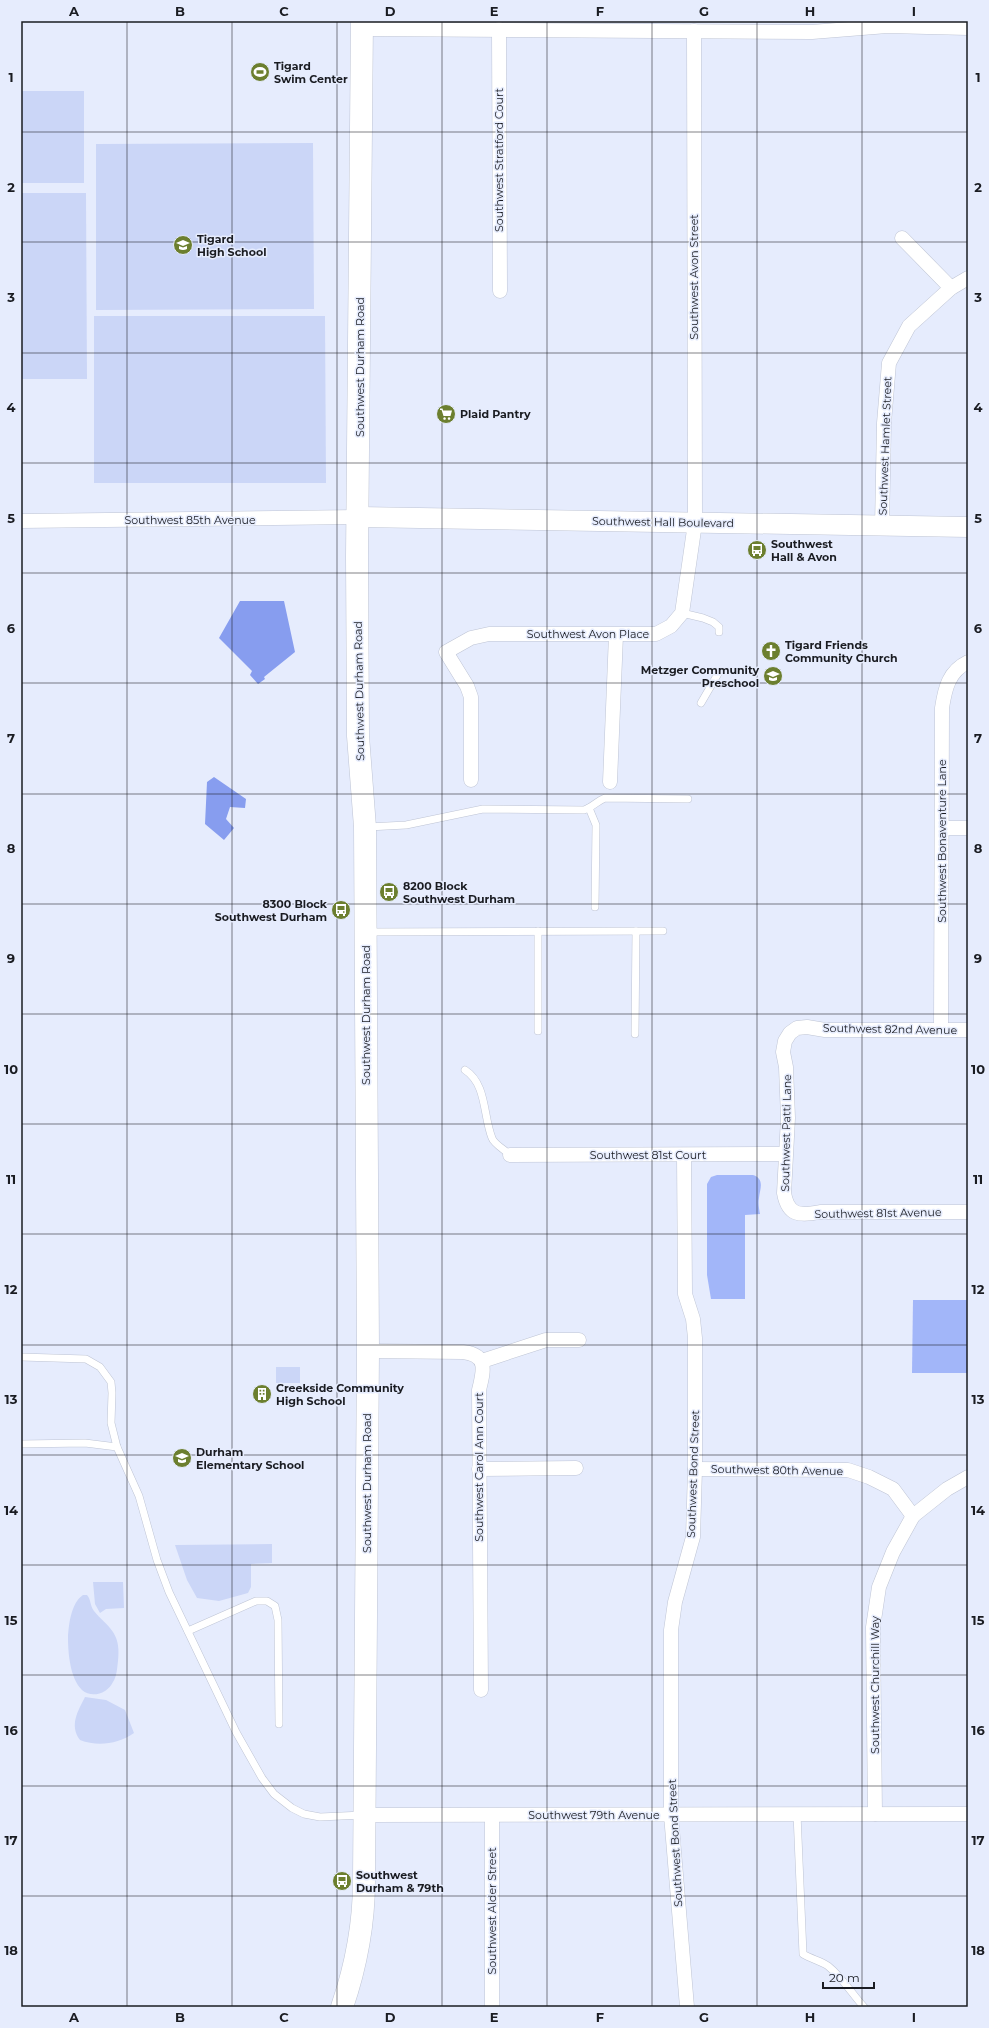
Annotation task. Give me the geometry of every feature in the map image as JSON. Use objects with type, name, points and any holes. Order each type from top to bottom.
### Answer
[{"type":"main road","name":"Southwest Durham Road","points":[[342,2007],[352,1977],[364,1896],[365,1815],[368,1351],[366,932],[365,826],[358,736],[362,25]]},
{"type":"main road","name":"Southwest Hall Boulevard","points":[[359,517],[394,516],[882,527],[968,527]]},
{"type":"street","points":[[362,25],[499,29],[824,32],[887,26],[968,28]]},
{"type":"street","name":"Southwest Stratford Court","points":[[499,29],[500,291]]},
{"type":"street","name":"Southwest Avon Street","points":[[694,31],[695,523]]},
{"type":"street","points":[[902,238],[951,288]]},
{"type":"street","name":"Southwest Hamlet Street","points":[[882,527],[884,423],[889,363],[909,326],[951,288],[968,278]]},
{"type":"street","name":"Southwest 85th Avenue","points":[[21,521],[359,517]]},
{"type":"street","points":[[682,613],[695,523]]},
{"type":"street","name":"Southwest Avon Place","points":[[471,780],[471,697],[467,686],[446,652],[471,638],[489,634],[656,634],[671,626],[682,613]]},
{"type":"street","points":[[610,782],[616,635]]},
{"type":"street","name":"Southwest Bonaventure Lane","points":[[941,1030],[943,700],[948,681],[955,670],[968,662]]},
{"type":"street","points":[[942,828],[968,828]]},
{"type":"street","name":"Southwest 82nd Avenue","points":[[790,1033],[797,1028],[807,1027],[825,1030],[968,1030]]},
{"type":"street","name":"Southwest Patti Lane","points":[[790,1033],[785,1041],[783,1052],[786,1067],[788,1118],[784,1193],[786,1202],[790,1209]]},
{"type":"street","name":"Southwest 81st Court","points":[[510,1155],[785,1154]]},
{"type":"street","name":"Southwest Bond Street","points":[[684,1155],[684,1287],[693,1320],[695,1338],[695,1469],[693,1537],[675,1602],[671,1630],[671,1815],[687,2007]]},
{"type":"street","name":"Southwest 81st Avenue","points":[[790,1209],[797,1214],[820,1212],[968,1212]]},
{"type":"street","points":[[368,1351],[462,1352],[472,1353],[482,1361],[546,1340],[579,1340]]},
{"type":"street","name":"Southwest Carol Ann Court","points":[[481,1690],[478,1390],[484,1371],[482,1361]]},
{"type":"street","points":[[479,1469],[576,1468]]},
{"type":"street","name":"Southwest 80th Avenue","points":[[695,1469],[848,1470],[869,1477],[894,1489],[914,1516]]},
{"type":"street","points":[[914,1516],[947,1489],[968,1477]]},
{"type":"street","name":"Southwest Churchill Way","points":[[876,1814],[873,1627],[879,1588],[893,1552],[914,1516]]},
{"type":"street","name":"Southwest 79th Avenue","points":[[365,1815],[492,1816],[968,1814]]},
{"type":"street","name":"Southwest Alder Street","points":[[492,1816],[492,2007]]},
{"type":"lane","points":[[682,613],[713,622],[719,628],[719,632]]},
{"type":"lane","points":[[700,703],[719,672]]},
{"type":"lane","points":[[365,826],[406,825],[483,809],[589,808],[599,800],[605,798],[688,799]]},
{"type":"lane","points":[[589,808],[596,825],[595,907]]},
{"type":"lane","points":[[635,1034],[636,931]]},
{"type":"lane","points":[[366,932],[663,931]]},
{"type":"lane","points":[[538,932],[538,1031]]},
{"type":"lane","points":[[465,1070],[474,1076],[479,1086],[492,1140],[510,1155]]},
{"type":"lane","points":[[21,1358],[86,1359],[100,1367],[111,1382],[112,1423],[117,1447],[139,1496],[157,1560],[169,1592],[236,1732],[262,1778],[274,1794],[292,1808],[304,1814],[320,1817],[365,1815]]},
{"type":"lane","points":[[21,1444],[85,1443],[117,1447]]},
{"type":"lane","points":[[188,1631],[256,1600],[267,1600],[275,1606],[278,1620],[279,1724]]},
{"type":"lane","points":[[797,1814],[803,1954],[812,1960],[826,1965],[834,1971],[864,2007]]},
{"type":"shaded area","points":[[21,91],[84,91],[84,183],[21,183]]},
{"type":"shaded area","points":[[313,143],[314,309],[96,310],[96,144]]},
{"type":"shaded area","points":[[21,193],[86,193],[87,379],[21,379]]},
{"type":"shaded area","points":[[94,316],[325,316],[326,483],[94,483]]},
{"type":"shaded area","points":[[240,601],[284,601],[295,652],[264,677],[265,679],[258,684],[250,675],[252,671],[219,638]]},
{"type":"shaded area","points":[[214,777],[246,799],[245,808],[230,807],[226,819],[234,828],[224,840],[205,824],[207,782]]},
{"type":"shaded area","points":[[717,1175],[753,1175],[759,1179],[761,1185],[759,1202],[760,1214],[745,1215],[745,1299],[711,1299],[707,1275],[707,1184],[711,1177]]},
{"type":"shaded area","points":[[913,1300],[968,1300],[968,1373],[912,1373]]},
{"type":"shaded area","points":[[276,1367],[300,1367],[300,1383],[276,1383]]},
{"type":"shaded area","points":[[272,1544],[272,1563],[251,1564],[251,1587],[248,1593],[219,1601],[197,1598],[187,1580],[175,1545]]},
{"type":"shaded area","points":[[93,1582],[123,1582],[124,1608],[106,1609],[100,1613],[95,1604]]},
{"type":"shaded area","points":[[83,1595],[87,1595],[94,1611],[109,1626],[118,1646],[117,1672],[114,1680],[111,1686],[99,1694],[90,1694],[82,1690],[72,1672],[69,1658],[68,1637],[70,1620],[73,1608]]},
{"type":"shaded area","points":[[85,1697],[106,1700],[125,1710],[134,1733],[115,1742],[101,1744],[80,1740],[75,1729],[75,1723],[77,1713]]},
{"type":"place","name":"Tigard Swim Center","points":[[260,72]]},
{"type":"place","name":"Tigard High School","points":[[183,245]]},
{"type":"place","name":"Plaid Pantry","points":[[446,414]]},
{"type":"place","name":"Southwest Hall & Avon","points":[[757,550]]},
{"type":"place","name":"Tigard Friends Community Church","points":[[771,651]]},
{"type":"place","name":"Metzger Community Preschool","points":[[773,676]]},
{"type":"place","name":"8200 Block Southwest Durham","points":[[389,892]]},
{"type":"place","name":"8300 Block Southwest Durham","points":[[341,910]]},
{"type":"place","name":"Creekside Community High School","points":[[262,1394]]},
{"type":"place","name":"Durham Elementary School","points":[[182,1458]]},
{"type":"place","name":"Southwest Durham & 79th","points":[[342,1881]]}]
